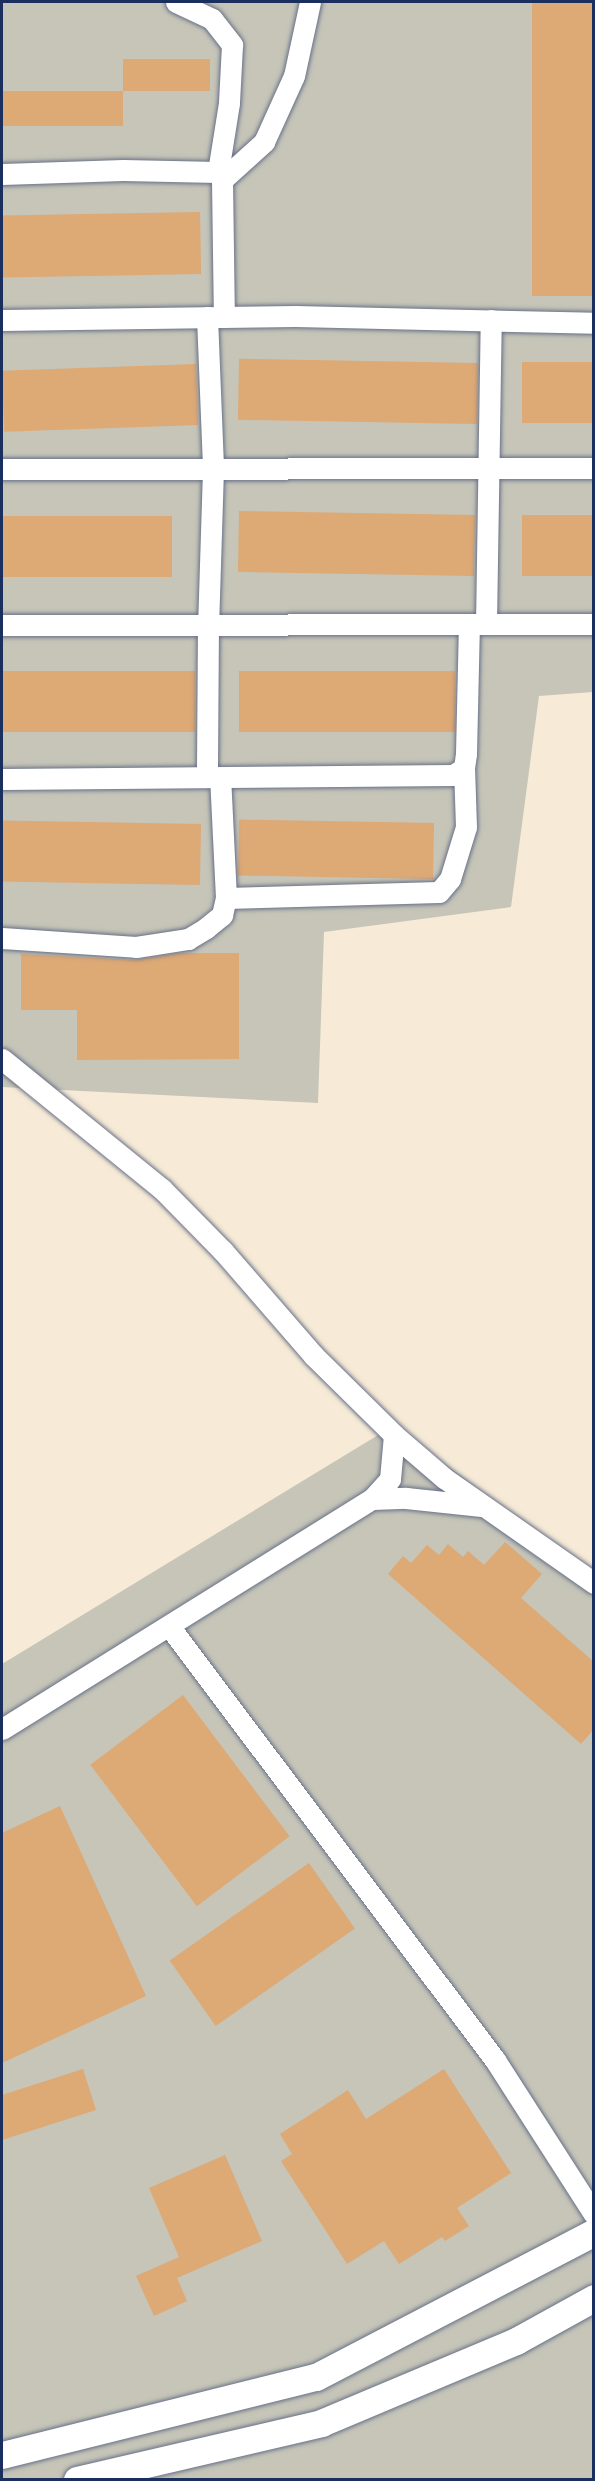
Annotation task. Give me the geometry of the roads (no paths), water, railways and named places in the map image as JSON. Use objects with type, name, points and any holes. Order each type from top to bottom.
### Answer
[{"type":"main road","points":[[2,2456],[316,2377],[594,2232]]},
{"type":"main road","points":[[77,2480],[321,2423],[516,2341],[594,2298]]},
{"type":"street","points":[[2,938],[135,947],[169,944],[188,939],[222,915],[225,898],[213,777],[207,624],[220,176],[229,103],[232,45],[212,18],[176,2]]},
{"type":"street","points":[[2,174],[123,170],[220,176],[264,142],[294,76],[310,2]]},
{"type":"street","points":[[2,320],[215,317],[594,323]]},
{"type":"street","points":[[225,898],[439,892],[450,879],[466,827],[464,768],[478,624],[489,469],[491,320]]},
{"type":"street","points":[[2,469],[594,468]]},
{"type":"street","points":[[2,625],[594,624]]},
{"type":"street","points":[[2,779],[453,775],[464,768]]},
{"type":"street","points":[[2,1059],[162,1189],[223,1251],[313,1355],[394,1436],[444,1478],[594,1584]]},
{"type":"street","points":[[2,1729],[372,1499],[390,1479],[394,1436]]},
{"type":"street","points":[[372,1499],[406,1498],[484,1506]]},
{"type":"street","points":[[169,1626],[495,2060],[594,2214]]}]
